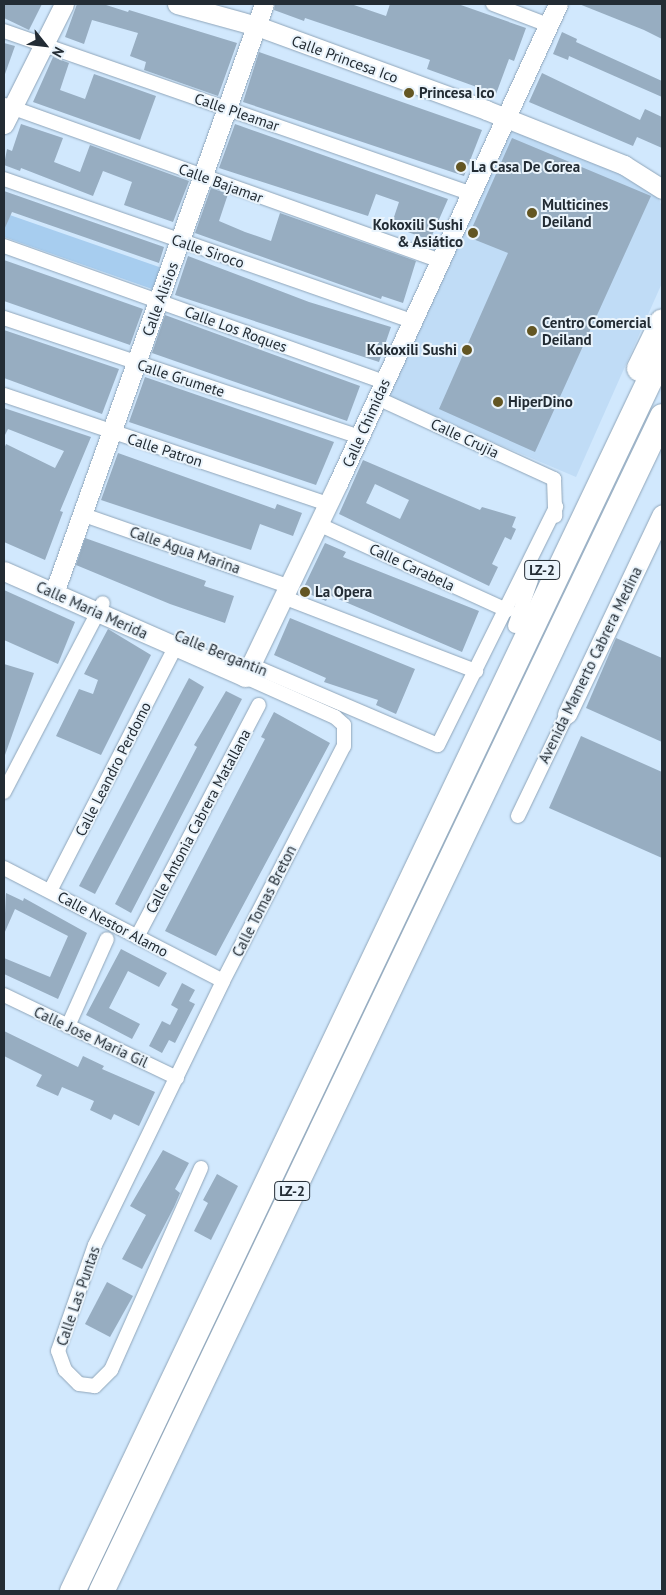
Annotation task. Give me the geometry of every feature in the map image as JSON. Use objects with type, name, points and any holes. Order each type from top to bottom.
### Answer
[{"type":"highway","name":"LZ-2","points":[[435,824],[448,775],[511,618],[662,321]]},
{"type":"highway","name":"LZ-2","points":[[72,1591],[435,824],[662,353]]},
{"type":"highway","name":"LZ-2","points":[[101,1591],[655,439],[662,416]]},
{"type":"street","points":[[6,112],[44,45],[64,4]]},
{"type":"street","name":"Calle Princesa Ico","points":[[177,4],[256,26],[506,118],[624,165],[662,188]]},
{"type":"street","name":"Calle Alisios","points":[[56,588],[264,4]]},
{"type":"street","points":[[493,4],[548,25]]},
{"type":"street","name":"Calle Chimidas","points":[[248,671],[328,504],[558,4]]},
{"type":"street","name":"Calle Pleamar","points":[[4,31],[470,193]]},
{"type":"street","name":"Calle Bajamar","points":[[6,112],[203,177],[440,260]]},
{"type":"street","name":"Calle Princesa Ico","points":[[624,165],[662,172]]},
{"type":"street","name":"Calle Siroco","points":[[4,179],[180,242],[412,321]]},
{"type":"street","name":"Calle Los Roques","points":[[4,246],[159,301],[380,390]]},
{"type":"street","name":"Calle Grumete","points":[[4,318],[359,437]]},
{"type":"street","name":"Calle Crujia","points":[[380,390],[554,480],[556,507],[553,527],[511,618]]},
{"type":"street","name":"Calle Patron","points":[[4,395],[328,504]]},
{"type":"street","name":"Calle Agua Marina","points":[[81,514],[286,591],[476,671]]},
{"type":"street","name":"Avenida Mamerto Cabrera Medina","points":[[518,816],[661,520]]},
{"type":"street","name":"Calle Carabela","points":[[318,524],[511,618]]},
{"type":"street","name":"Calle Bergantin","points":[[4,560],[56,588],[248,671],[438,745],[476,671]]},
{"type":"street","name":"Calle Maria Merida","points":[[4,571],[56,588]]},
{"type":"street","points":[[4,792],[101,608]]},
{"type":"street","name":"Calle Maria Merida","points":[[101,608],[176,646],[248,671],[294,698],[335,717],[344,725]]},
{"type":"street","points":[[476,671],[511,618]]},
{"type":"street","name":"Calle Leandro Perdomo","points":[[50,891],[176,646]]},
{"type":"street","points":[[248,671],[259,705],[282,697],[294,698]]},
{"type":"street","name":"Calle Antonia Cabrera Matallana","points":[[137,937],[259,705]]},
{"type":"street","name":"Calle Tomas Breton","points":[[177,1078],[222,981],[344,746],[344,725]]},
{"type":"street","name":"Calle Nestor Alamo","points":[[4,868],[222,981]]},
{"type":"street","points":[[68,1026],[107,939]]},
{"type":"street","name":"Calle Jose Maria Gil","points":[[4,995],[177,1078]]},
{"type":"street","name":"Calle Las Puntas","points":[[177,1078],[94,1245],[62,1337],[58,1351],[60,1362],[71,1379],[79,1384],[95,1386],[111,1370],[201,1168]]},
{"type":"shaded area","points":[[510,127],[654,185],[662,207],[662,283],[576,477],[386,397]]},
{"type":"shaded area","points":[[4,213],[162,268],[152,289],[4,237]]},
{"type":"building","points":[[4,4],[42,4],[29,30],[4,18]]},
{"type":"building","points":[[77,4],[103,4],[128,12],[129,10],[237,43],[218,96],[144,70],[146,62],[130,56],[138,33],[92,20],[84,44],[65,37]]},
{"type":"building","points":[[275,4],[351,4],[386,16],[390,4],[458,4],[526,28],[514,61],[509,59],[496,94],[427,69],[430,60],[305,18],[304,21],[274,10]]},
{"type":"building","points":[[579,4],[662,4],[662,39],[644,30]]},
{"type":"building","points":[[562,32],[577,39],[576,42],[662,81],[662,97],[569,56],[568,60],[553,54]]},
{"type":"building","points":[[4,43],[15,46],[5,74],[4,74]]},
{"type":"building","points":[[259,52],[482,130],[464,176],[243,102]]},
{"type":"building","points":[[53,57],[69,63],[60,90],[85,99],[94,74],[156,96],[140,140],[33,102]]},
{"type":"building","points":[[542,73],[640,120],[645,109],[662,117],[662,148],[637,137],[633,146],[529,102]]},
{"type":"building","points":[[21,124],[63,138],[54,162],[80,172],[90,145],[189,181],[173,222],[124,205],[132,182],[103,171],[93,196],[21,168],[20,171],[4,165],[7,149],[12,151]]},
{"type":"building","points":[[235,124],[448,199],[430,240],[391,226],[399,202],[376,194],[368,216],[219,168]]},
{"type":"building","name":"Centro Comercial Deiland","points":[[512,138],[651,196],[535,452],[439,409],[508,253],[468,237]]},
{"type":"building","points":[[211,188],[228,194],[219,221],[245,232],[271,241],[280,213],[416,261],[403,303],[382,296],[381,299],[195,233]]},
{"type":"building","points":[[4,191],[164,247],[159,263],[12,212],[4,230]]},
{"type":"building","points":[[188,256],[309,302],[391,327],[379,362],[175,295]]},
{"type":"building","points":[[4,260],[143,309],[130,345],[4,301]]},
{"type":"building","points":[[165,315],[360,386],[347,421],[152,353]]},
{"type":"building","points":[[4,330],[119,369],[102,414],[4,378]]},
{"type":"building","points":[[145,377],[334,442],[316,485],[129,422]]},
{"type":"building","points":[[4,408],[91,437],[60,511],[63,512],[45,560],[4,542],[4,449],[6,444],[55,468],[64,451],[8,429],[4,437]]},
{"type":"building","points":[[118,453],[275,509],[277,504],[302,513],[293,536],[260,524],[251,550],[101,500]]},
{"type":"building","points":[[363,460],[480,510],[482,507],[516,517],[512,527],[516,529],[511,540],[505,537],[492,564],[498,567],[489,586],[339,514]],"holes":[[[375,484],[409,500],[400,519],[366,503]]]},
{"type":"building","points":[[85,538],[206,581],[204,586],[234,596],[225,623],[170,604],[76,565]]},
{"type":"building","points":[[325,543],[346,552],[343,557],[479,611],[462,652],[329,595],[326,601],[302,591]]},
{"type":"building","points":[[4,590],[75,622],[58,664],[4,640]]},
{"type":"building","points":[[290,618],[415,669],[396,714],[376,705],[378,700],[324,682],[326,678],[274,655]]},
{"type":"building","points":[[108,629],[151,655],[101,755],[56,736],[79,689],[93,694],[98,680],[84,674]]},
{"type":"building","points":[[616,638],[662,658],[662,742],[586,708]]},
{"type":"building","points":[[4,664],[34,673],[5,755],[4,755]]},
{"type":"building","points":[[189,678],[204,687],[95,894],[79,886]]},
{"type":"building","points":[[226,691],[242,699],[131,913],[115,904],[197,747],[194,745]]},
{"type":"building","points":[[274,712],[330,743],[216,956],[165,931],[265,739],[261,737]]},
{"type":"building","points":[[581,736],[662,772],[662,858],[549,808]]},
{"type":"building","points":[[6,893],[23,901],[24,898],[87,933],[58,999],[4,974],[4,958],[50,977],[68,936],[15,909],[4,934]]},
{"type":"building","points":[[121,949],[167,973],[159,987],[128,971],[109,1008],[140,1024],[132,1039],[86,1015]]},
{"type":"building","points":[[182,983],[195,990],[189,1001],[195,1004],[175,1043],[169,1040],[162,1053],[149,1046],[162,1021],[170,1025],[178,1009],[171,1005]]},
{"type":"building","points":[[4,1031],[78,1067],[83,1056],[104,1066],[102,1069],[155,1092],[139,1126],[114,1114],[111,1120],[90,1110],[94,1101],[62,1087],[58,1096],[36,1086],[42,1075],[4,1056]]},
{"type":"building","points":[[163,1150],[189,1163],[175,1189],[180,1193],[174,1207],[142,1269],[122,1259],[146,1215],[130,1206]]},
{"type":"building","points":[[217,1174],[238,1186],[211,1240],[194,1231],[208,1203],[203,1200]]},
{"type":"building","points":[[107,1282],[133,1296],[110,1337],[85,1324]]},
{"type":"place","name":"Princesa Ico","points":[[409,93]]},
{"type":"place","name":"La Casa De Corea","points":[[461,167]]},
{"type":"place","name":"Multicines Deiland","points":[[532,213]]},
{"type":"place","name":"Kokoxili Sushi & Asiático","points":[[473,233]]},
{"type":"place","name":"Centro Comercial Deiland","points":[[532,331]]},
{"type":"place","name":"Kokoxili Sushi","points":[[467,350]]},
{"type":"place","name":"HiperDino","points":[[498,402]]},
{"type":"place","name":"La Opera","points":[[305,592]]}]
